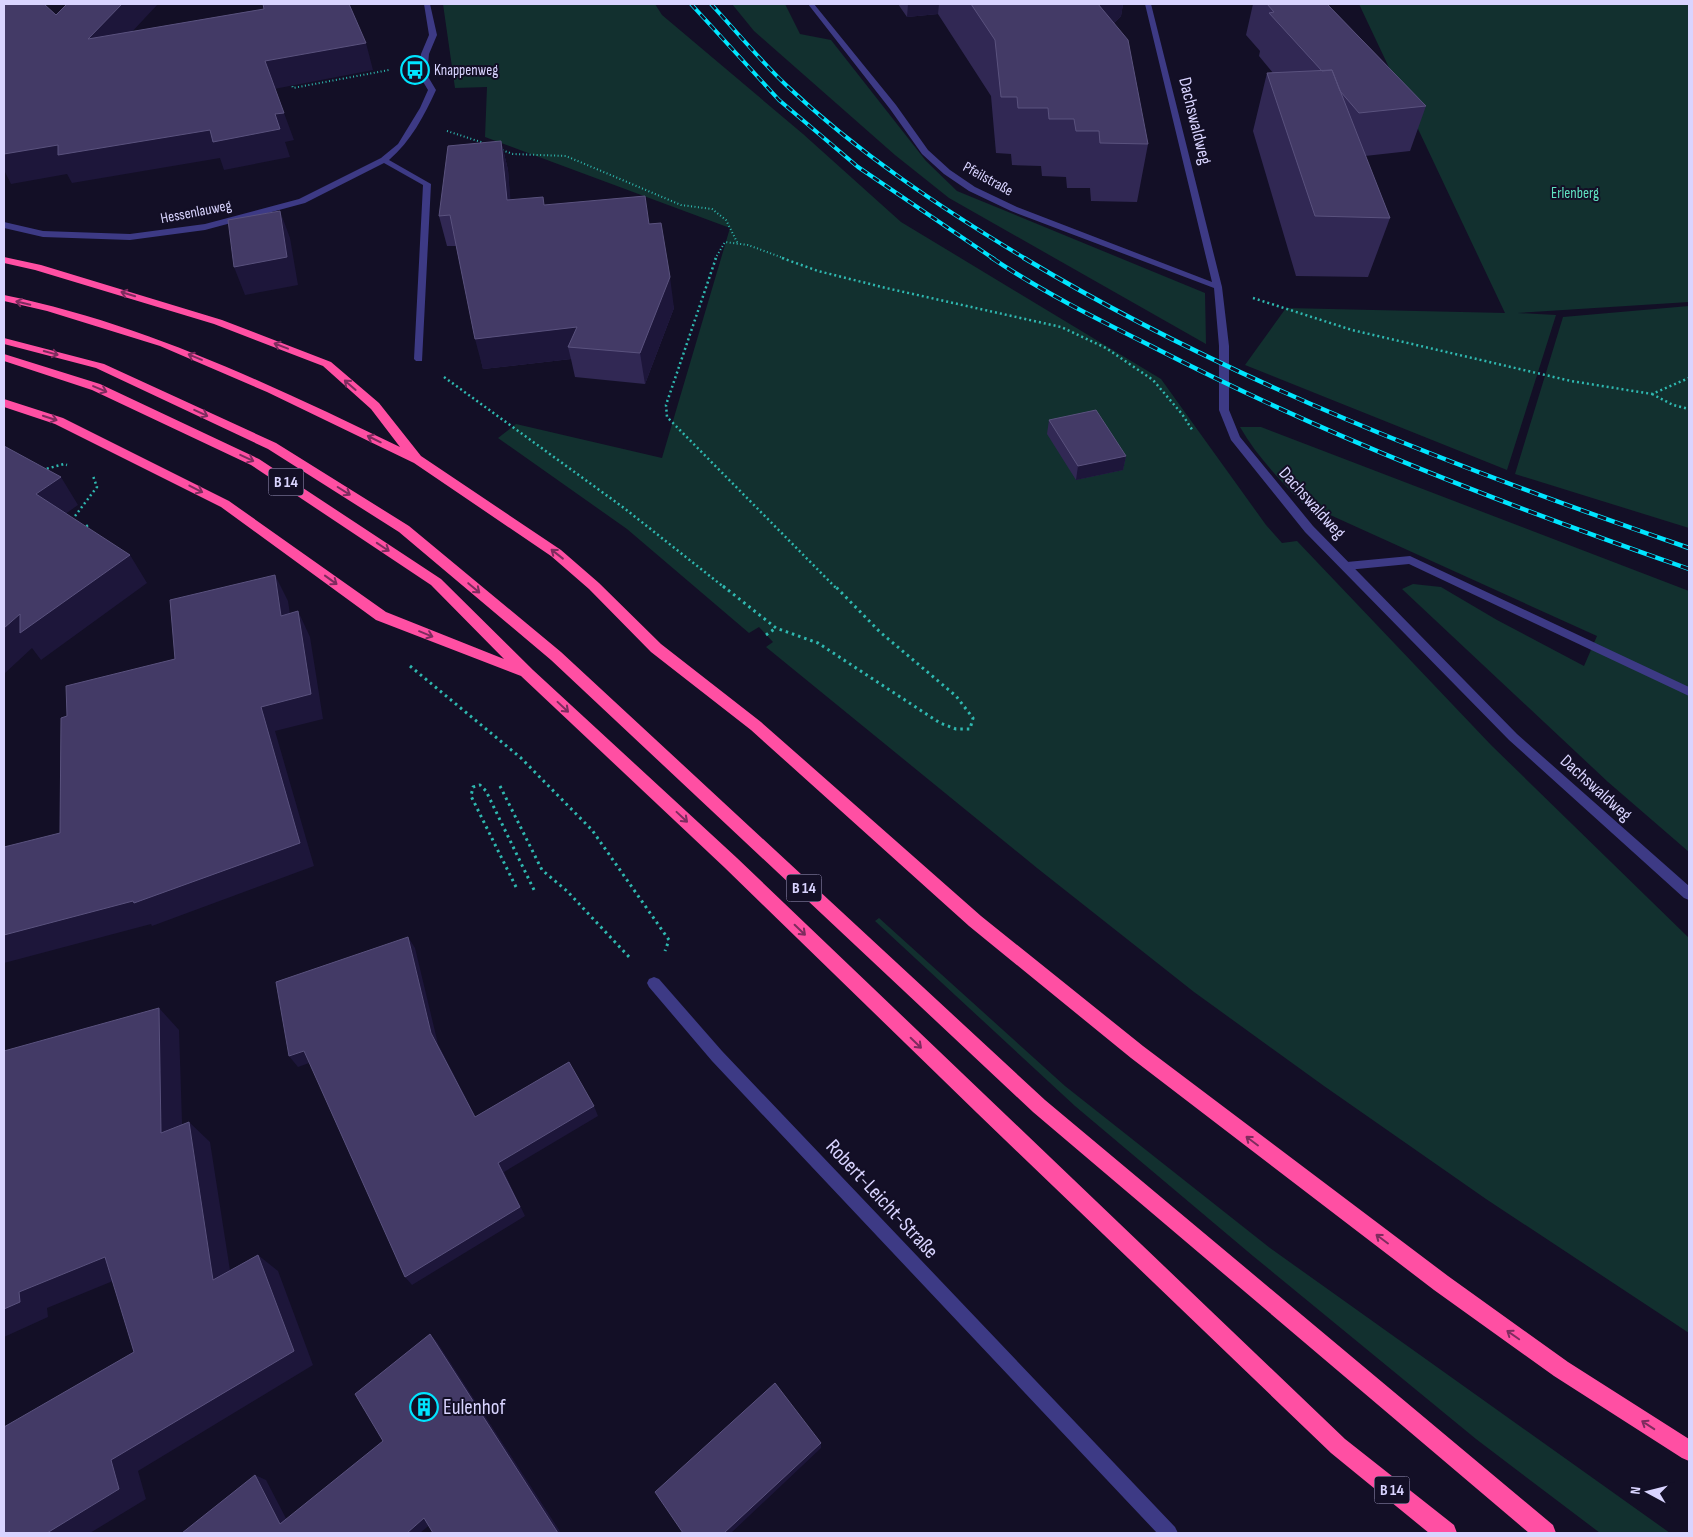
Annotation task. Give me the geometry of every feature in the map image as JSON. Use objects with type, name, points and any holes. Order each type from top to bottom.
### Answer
[{"type":"highway","points":[[4,260],[37,267],[218,322],[327,364],[374,406],[418,460]]},
{"type":"highway","points":[[4,298],[50,309],[164,344],[271,389],[418,460],[556,553],[594,586],[656,648],[756,726],[974,921],[1137,1052],[1441,1283],[1561,1369],[1689,1451]]},
{"type":"highway","name":"B 14","points":[[4,341],[100,366],[272,446],[404,529],[556,656],[1039,1106],[1545,1533]]},
{"type":"highway","name":"B 14","points":[[4,357],[96,387],[255,462],[436,582],[528,674],[732,863],[990,1114],[1338,1446],[1446,1533]]},
{"type":"highway","name":"B 14","points":[[4,403],[59,421],[226,504],[381,616],[528,674]]},
{"type":"street","points":[[419,359],[427,184],[384,160],[401,145],[432,90],[423,75],[426,54],[433,36],[427,4]]},
{"type":"street","name":"Pfeilstraße","points":[[811,4],[894,107],[925,152],[966,185],[1014,209],[1218,287]]},
{"type":"street","name":"Dachswaldweg","points":[[1148,4],[1218,287],[1224,346],[1224,410],[1236,438],[1304,523],[1513,737],[1689,894]]},
{"type":"street","name":"Hessenlauweg","points":[[4,225],[43,234],[130,237],[205,227],[302,201],[384,160]]},
{"type":"street","points":[[1347,566],[1410,560],[1689,692]]},
{"type":"street","name":"Robert-Leicht-Straße","points":[[654,983],[716,1056],[1169,1533]]},
{"type":"path","points":[[290,80],[293,88],[424,64]]},
{"type":"path","points":[[442,129],[486,144]]},
{"type":"path","points":[[496,148],[513,154],[566,156],[681,205],[712,209],[726,220],[738,244]]},
{"type":"path","points":[[419,359],[624,508],[776,628],[818,643],[940,723],[956,729],[970,729],[973,718],[956,696],[880,632],[667,418],[666,405],[713,262],[725,242],[748,245],[827,273],[1062,328],[1106,348],[1152,380],[1182,414],[1198,437]]},
{"type":"path","points":[[1218,287],[1352,330],[1571,381],[1652,394],[1672,405],[1689,409]]},
{"type":"path","points":[[1652,394],[1689,378]]},
{"type":"path","points":[[40,470],[64,464],[73,467]]},
{"type":"path","points":[[65,524],[72,519],[97,487],[92,473]]},
{"type":"path","points":[[82,529],[90,524]]},
{"type":"path","points":[[766,635],[776,628]]},
{"type":"path","points":[[408,666],[521,758],[592,830],[669,940],[654,983],[567,891],[542,870],[500,786]]},
{"type":"path","points":[[516,887],[471,796],[473,788],[480,785],[486,791],[534,892]]},
{"type":"green space","points":[[443,4],[655,4],[662,15],[803,134],[901,222],[1161,379],[1266,525],[1282,543],[1297,541],[1491,745],[1689,938],[1689,1333],[1486,1199],[1324,1086],[1194,992],[1037,868],[766,647],[773,642],[759,627],[749,633],[627,529],[498,438],[516,424],[662,458],[730,228],[485,137],[487,87],[455,88]]},
{"type":"green space","points":[[732,4],[785,4],[800,34],[831,40],[926,161],[957,191],[1205,293],[1206,344],[949,198],[895,155],[754,31]]},
{"type":"green space","name":"Erlenberg","points":[[1359,4],[1689,4],[1689,302],[1517,313],[1556,315],[1507,470],[1245,365],[1286,308],[1505,313]]},
{"type":"green space","points":[[1689,306],[1689,528],[1515,474],[1563,317]]},
{"type":"green space","points":[[1240,427],[1261,427],[1689,591],[1689,852],[1608,782],[1402,589],[1413,584],[1441,587],[1497,620],[1584,666],[1597,636],[1328,514],[1318,519],[1266,464]]},
{"type":"green space","points":[[879,918],[1065,1086],[1270,1248],[1670,1533],[1600,1533],[1476,1439],[1253,1256],[1075,1106],[875,921]]},
{"type":"building","points":[[4,4],[44,4],[56,15],[67,4],[122,4],[88,39],[264,9],[263,4],[349,4],[366,43],[265,61],[284,113],[275,114],[280,129],[213,142],[210,130],[58,155],[58,145],[4,154]]},
{"type":"building","points":[[971,4],[1098,4],[1128,40],[1148,144],[1100,143],[1099,131],[1076,131],[1074,119],[1049,119],[1048,108],[1018,108],[1017,97],[1001,97],[995,40]]},
{"type":"building","points":[[1267,4],[1327,4],[1426,106],[1359,113],[1340,91],[1332,70],[1322,71],[1269,13],[1274,12]]},
{"type":"building","points":[[1332,70],[1390,218],[1315,216],[1267,73]]},
{"type":"building","points":[[501,141],[507,200],[543,197],[544,205],[645,196],[649,224],[661,223],[670,277],[640,353],[568,347],[577,327],[475,339],[450,215],[439,216],[448,146]]},
{"type":"building","points":[[280,211],[287,257],[234,267],[228,220]]},
{"type":"building","points":[[1096,410],[1126,456],[1078,466],[1049,420]]},
{"type":"building","points":[[4,446],[61,477],[36,494],[130,555],[20,633],[20,614],[4,628]]},
{"type":"building","points":[[275,575],[281,616],[298,611],[311,694],[261,707],[300,843],[134,903],[133,901],[4,935],[4,847],[60,833],[61,718],[67,716],[66,686],[175,659],[170,600]]},
{"type":"building","points":[[408,937],[431,1033],[475,1117],[569,1062],[594,1106],[498,1163],[520,1207],[405,1277],[304,1051],[289,1056],[276,982]]},
{"type":"building","points":[[159,1008],[161,1133],[189,1122],[213,1280],[258,1255],[294,1351],[111,1460],[119,1489],[47,1533],[4,1533],[4,1427],[134,1352],[105,1257],[19,1292],[20,1302],[4,1309],[4,1051]]},
{"type":"building","name":"Eulenhof","points":[[430,1334],[558,1533],[433,1533],[424,1518],[407,1533],[182,1533],[255,1475],[280,1524],[383,1441],[355,1394]]},
{"type":"building","points":[[775,1383],[821,1443],[724,1533],[683,1533],[655,1492]]},
{"type":"railway","points":[[691,4],[779,100],[858,167],[994,259]]},
{"type":"railway","points":[[711,4],[786,85],[842,134],[901,178],[963,220],[1026,259]]},
{"type":"railway","points":[[992,258],[1052,295],[1094,317],[1287,412],[1486,495],[1689,569]]},
{"type":"railway","points":[[1024,258],[1103,303],[1183,345],[1265,384],[1349,420],[1518,487],[1689,548]]},
{"type":"place","name":"Knappenweg","points":[[415,70]]},
{"type":"place","name":"Eulenhof","points":[[424,1407]]}]
